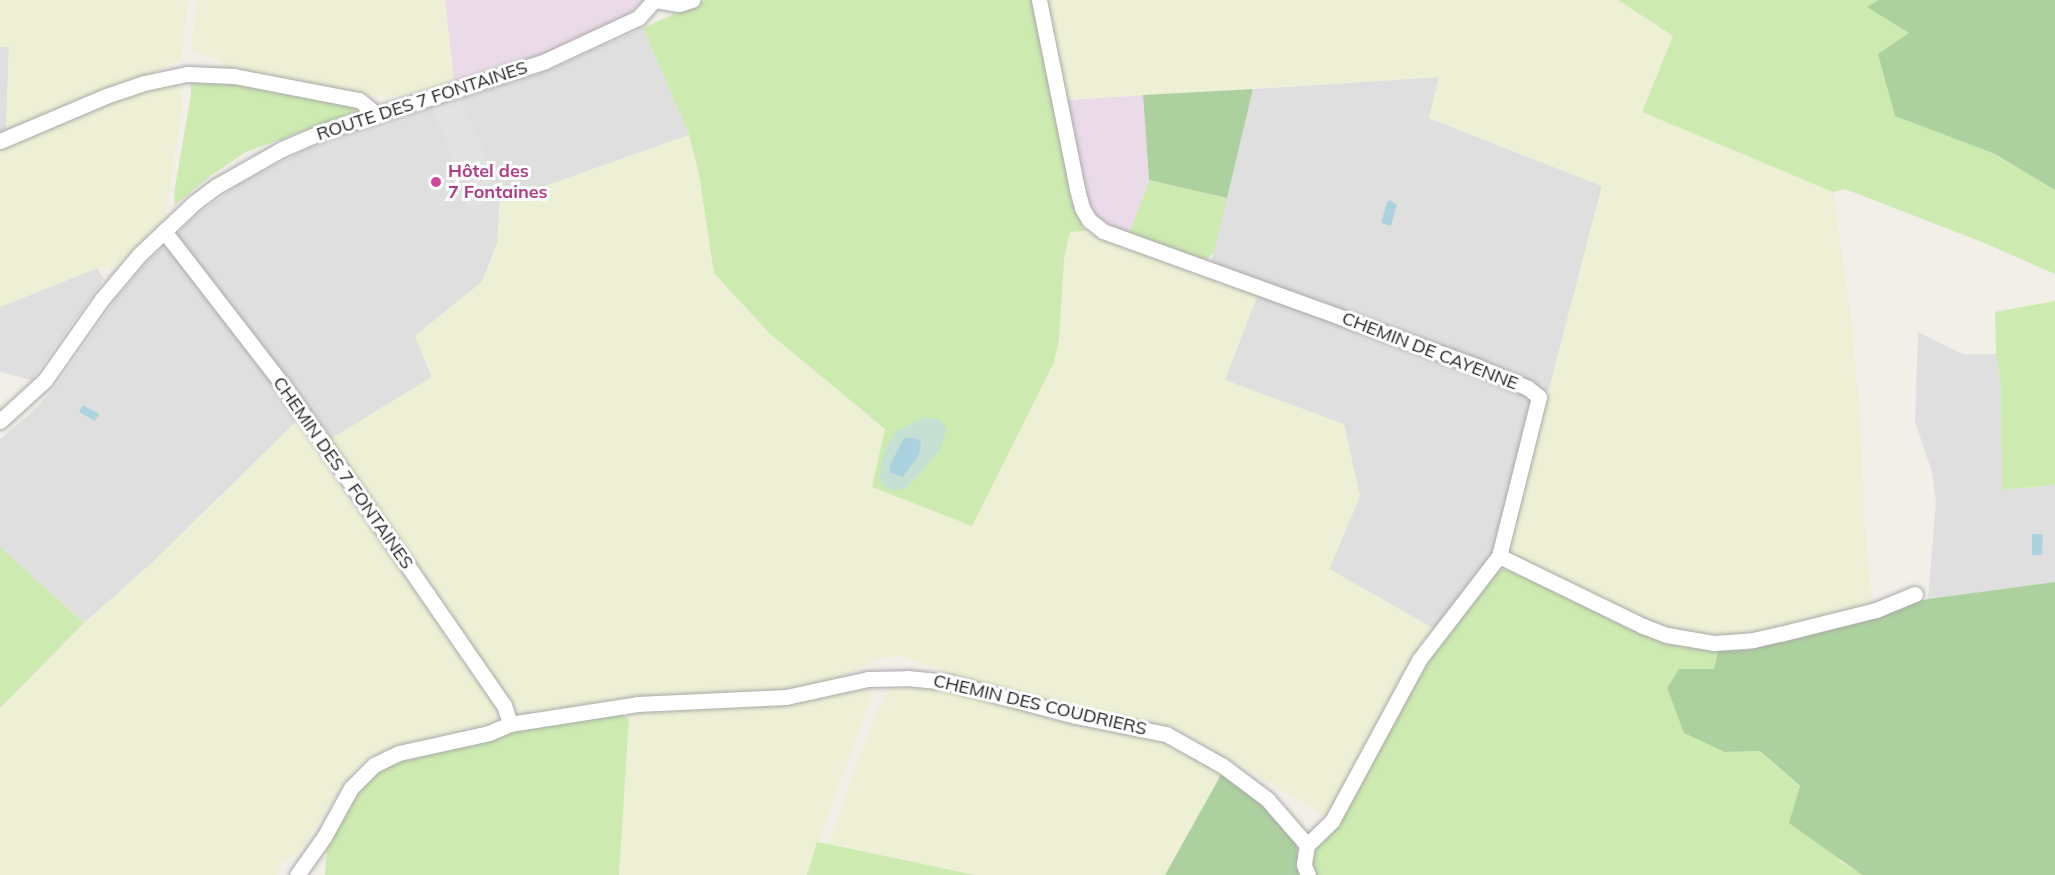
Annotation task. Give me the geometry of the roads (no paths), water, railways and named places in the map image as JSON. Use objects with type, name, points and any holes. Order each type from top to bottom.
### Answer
[{"type":"street","points":[[655,0],[679,4],[692,0]]},
{"type":"street","name":"ROUTE DES 7 FONTAINES","points":[[0,421],[45,380],[116,281],[164,231],[194,203],[246,168],[314,136],[375,113],[543,62],[638,18],[655,0]]},
{"type":"street","name":"CHEMIN DE CAYENNE","points":[[1039,0],[1077,189],[1082,208],[1089,220],[1103,231],[1478,366],[1528,388],[1539,398],[1498,556],[1419,660],[1332,821],[1306,845]]},
{"type":"street","points":[[0,141],[106,96],[144,83],[187,74],[234,76],[360,100],[375,113]]},
{"type":"street","name":"CHEMIN DES 7 FONTAINES","points":[[164,231],[283,385],[504,705],[510,724]]},
{"type":"street","points":[[1498,556],[1643,626],[1666,635],[1714,643],[1753,640],[1780,634],[1876,610],[1916,594]]},
{"type":"street","name":"CHEMIN DES COUDRIERS","points":[[297,875],[324,837],[351,788],[374,765],[399,753],[489,733],[510,724],[637,704],[786,697],[868,679],[916,678],[947,682],[1076,716],[1152,730],[1183,741],[1223,766],[1267,799],[1306,845]]},
{"type":"street","points":[[1306,845],[1304,865],[1308,875]]},
{"type":"water","points":[[1390,200],[1397,205],[1391,226],[1381,223],[1387,202]]},
{"type":"water","points":[[83,405],[99,414],[95,421],[79,412]]},
{"type":"water","points":[[904,438],[915,438],[921,442],[919,455],[903,477],[890,473],[890,465]]},
{"type":"water","points":[[2032,534],[2043,534],[2042,555],[2032,555]]},
{"type":"place","name":"Hôtel des 7 Fontaines","points":[[436,182]]}]
